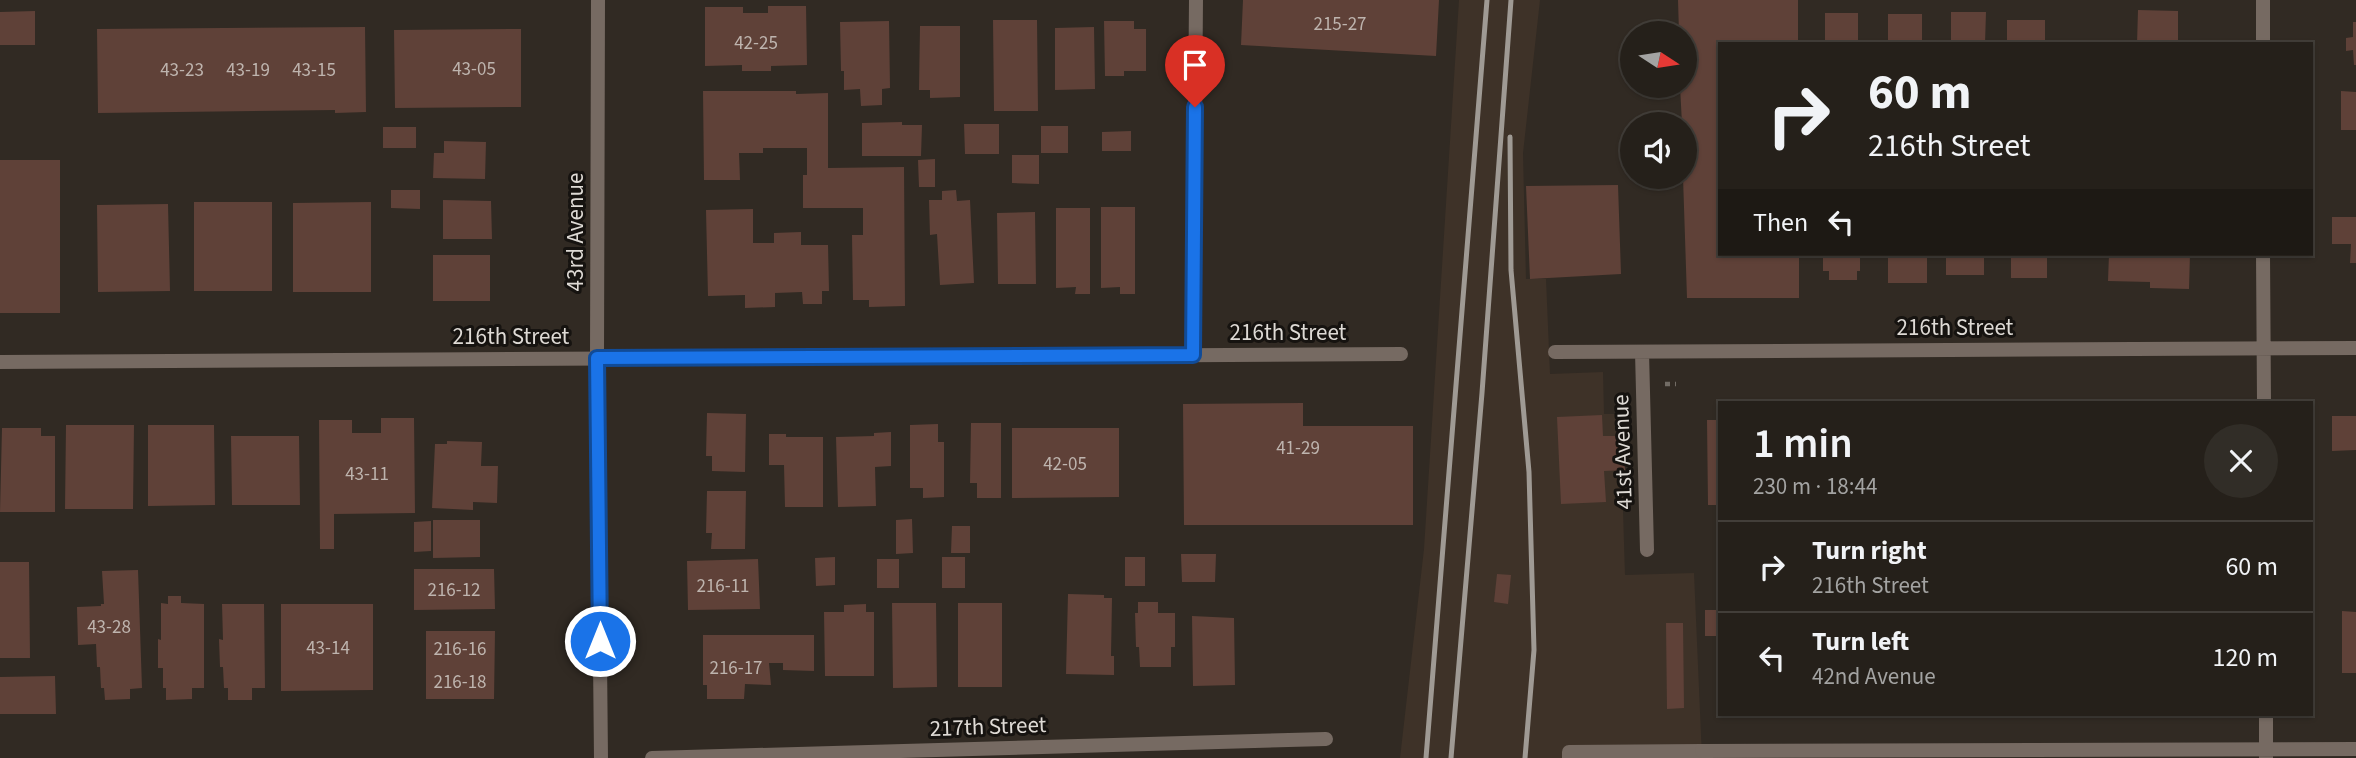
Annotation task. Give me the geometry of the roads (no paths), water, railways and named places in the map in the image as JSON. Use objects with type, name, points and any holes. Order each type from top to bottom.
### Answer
[{"type":"street","name":"43rd Avenue","points":[[598,0],[597,358],[601,758]]},
{"type":"street","points":[[1193,355],[1196,0]]},
{"type":"street","points":[[2263,0],[2263,42]]},
{"type":"street","points":[[2263,256],[2264,401]]},
{"type":"street","name":"216th Street","points":[[1555,352],[2356,348]]},
{"type":"street","name":"41st Avenue","points":[[1642,352],[1647,550]]},
{"type":"street","name":"216th Street","points":[[0,362],[1401,354]]},
{"type":"street","points":[[2266,716],[2266,754]]},
{"type":"street","name":"217th Street","points":[[652,758],[1325,739]]},
{"type":"street","points":[[1569,758],[1569,752],[2266,754],[2356,749]]},
{"type":"railway","points":[[1426,758],[1487,0]]},
{"type":"railway","points":[[1451,758],[1482,393],[1511,0]]},
{"type":"railway","points":[[1510,137],[1511,270],[1529,472],[1534,650],[1525,758]]}]
